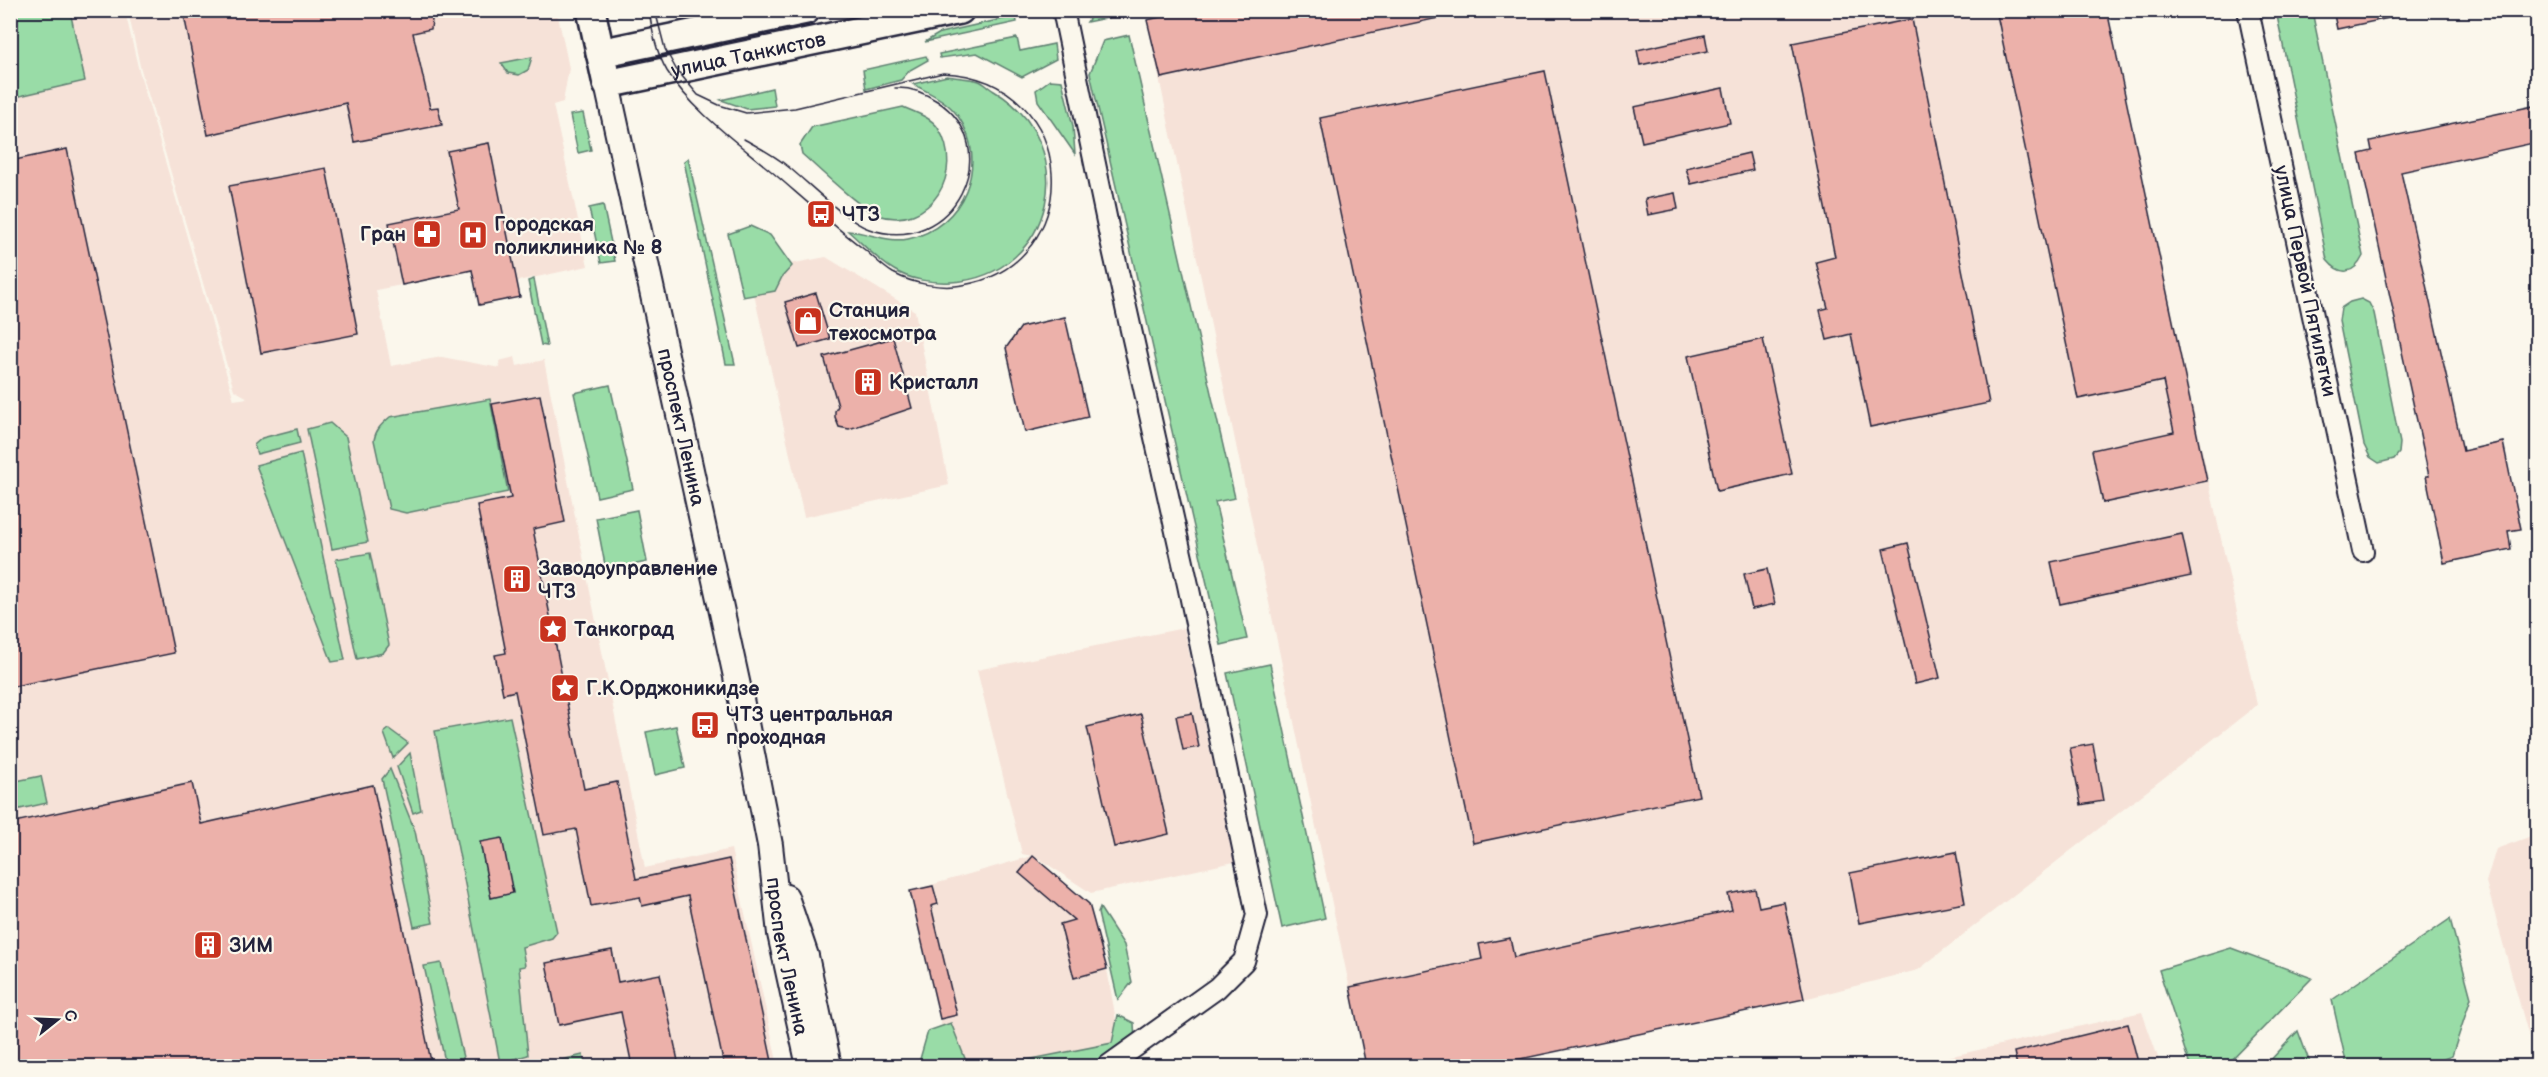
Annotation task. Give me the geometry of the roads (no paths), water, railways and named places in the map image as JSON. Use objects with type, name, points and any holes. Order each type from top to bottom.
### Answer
[{"type":"main road","name":"проспект Ленина","points":[[591,10],[607,84]]},
{"type":"main road","name":"улица Танкистов","points":[[600,53],[806,10]]},
{"type":"main road","name":"улица Танкистов","points":[[607,84],[960,10]]},
{"type":"street","points":[[1063,10],[1257,915],[1244,961],[1218,988],[1108,1066]]},
{"type":"street","name":"улица Первой Пятилетки","points":[[2248,10],[2363,551]]},
{"type":"street","name":"проспект Ленина","points":[[607,84],[795,957],[829,1066]]},
{"type":"street","name":"проспект Ленина","points":[[795,957],[809,1066]]},
{"type":"tram line","points":[[649,10],[660,56],[677,86],[734,140],[893,273],[927,285],[963,285],[1003,270],[1032,244],[1048,211],[1052,174],[1044,137],[1023,106],[989,83],[943,73],[795,108],[746,113],[719,105],[698,95],[676,69],[665,49],[655,10]]},
{"type":"tram line","points":[[744,139],[781,161],[849,218],[869,229],[899,234],[925,228],[946,213],[961,193],[969,169],[968,144],[958,121],[937,101],[918,91],[895,88]]},
{"type":"place","name":"ЧТЗ","points":[[821,214]]},
{"type":"place","name":"Гран","points":[[427,234]]},
{"type":"place","name":"Городская поликлиника № 8","points":[[473,235]]},
{"type":"place","name":"Станция техосмотра","points":[[808,321]]},
{"type":"place","name":"Кристалл","points":[[868,382]]},
{"type":"place","name":"Заводоуправление ЧТЗ","points":[[517,579]]},
{"type":"place","name":"Танкоград","points":[[553,629]]},
{"type":"place","name":"Г.К.Орджоникидзе","points":[[565,688]]},
{"type":"place","name":"ЧТЗ центральная проходная","points":[[705,725]]},
{"type":"place","name":"ЗИМ","points":[[208,945]]}]
